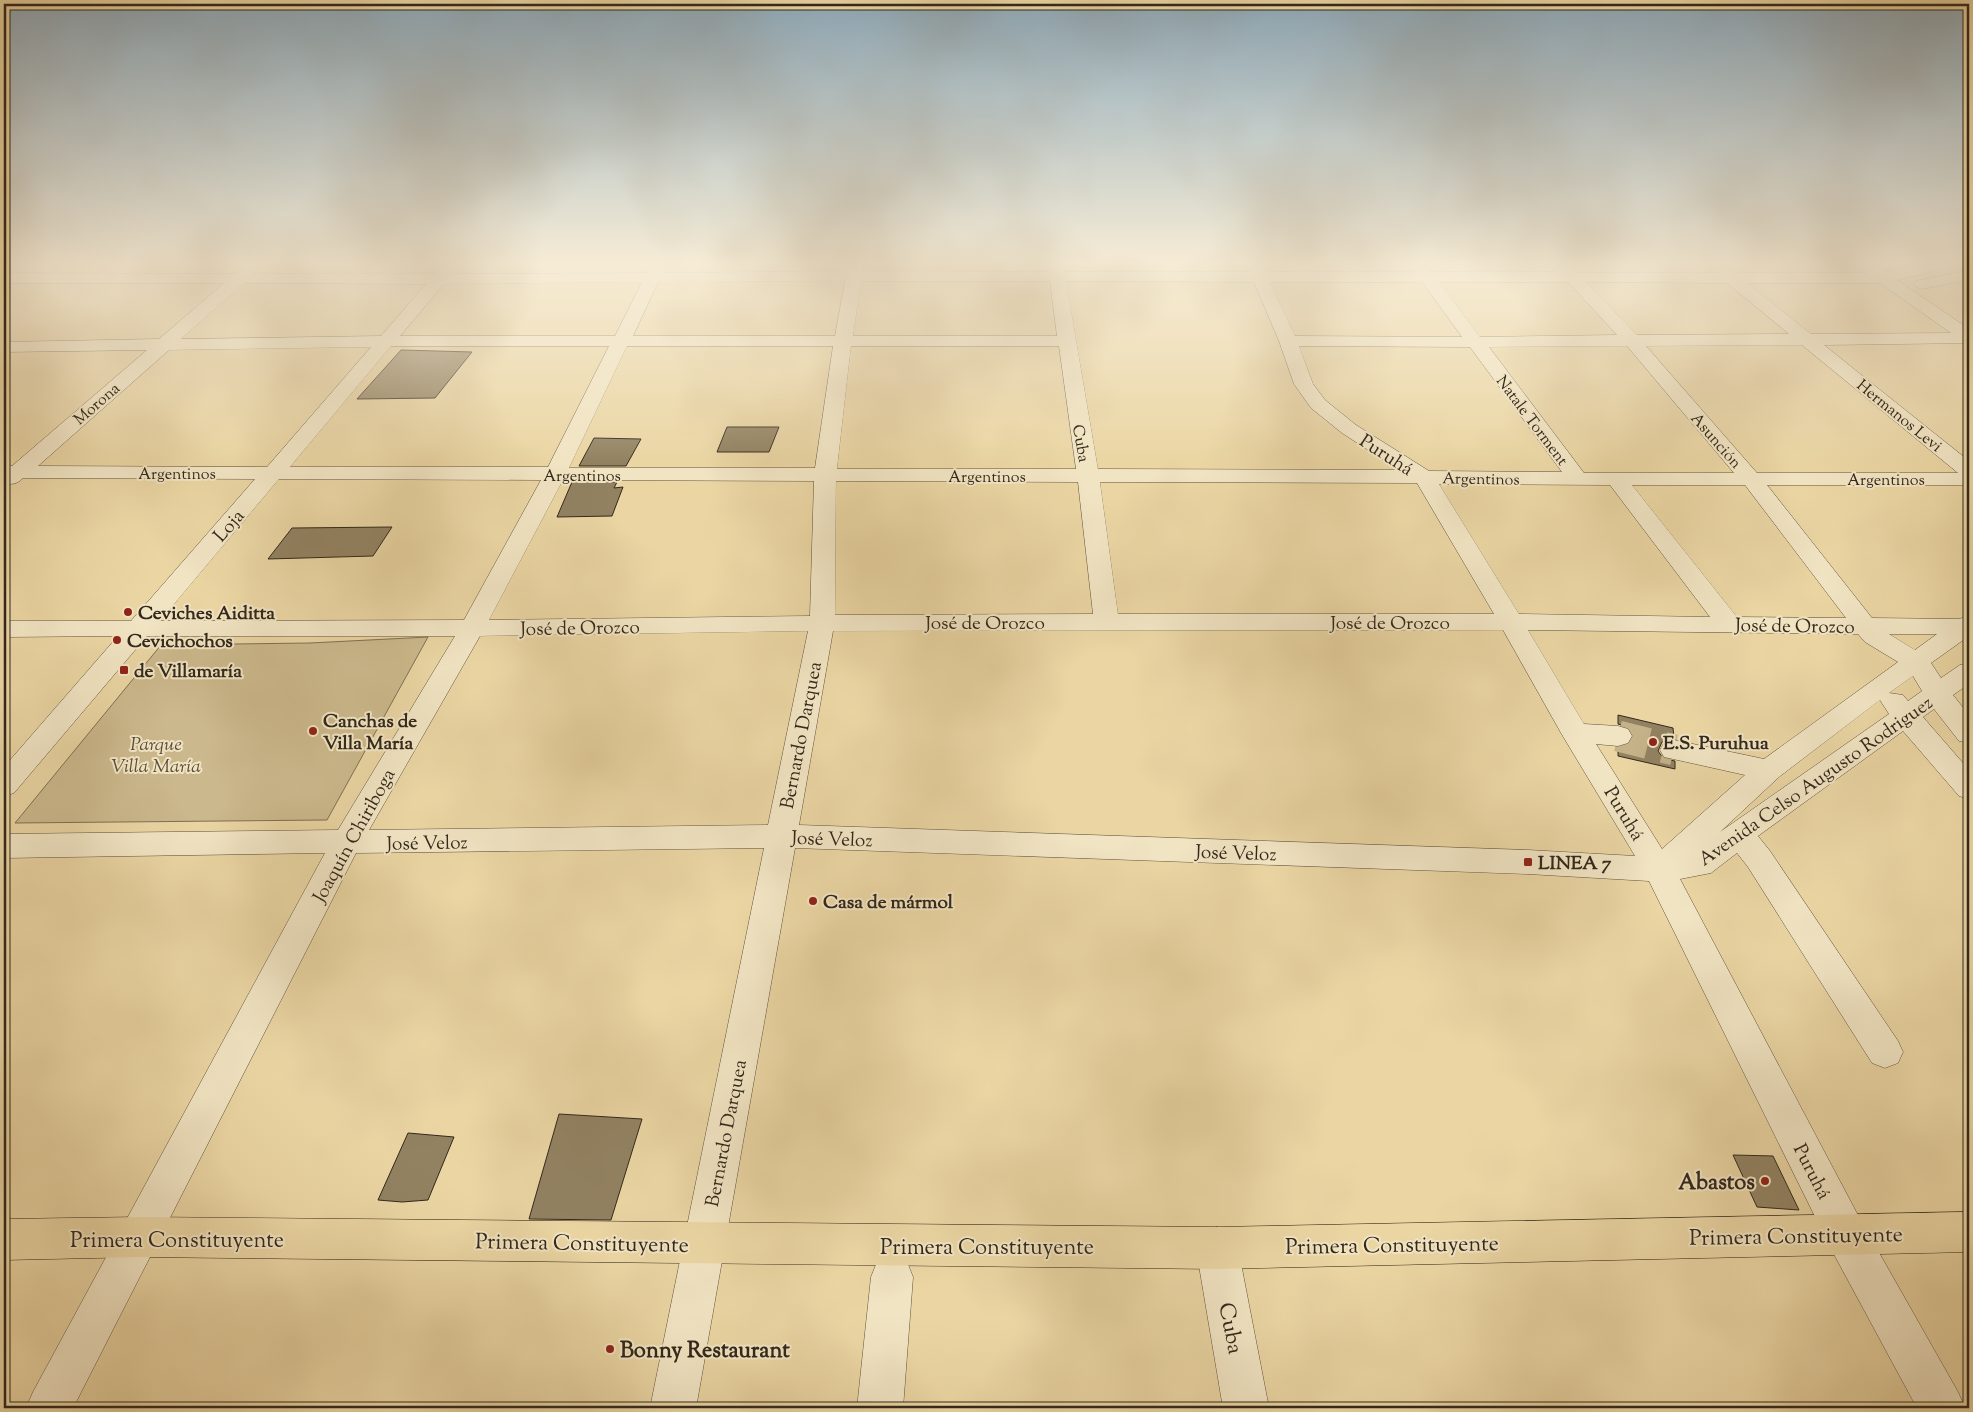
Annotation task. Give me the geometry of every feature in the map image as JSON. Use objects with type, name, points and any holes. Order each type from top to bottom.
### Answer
[{"type":"main road","name":"Primera Constituyente","points":[[4,1240],[140,1237],[1217,1248],[1969,1232]]},
{"type":"street","name":"Morona","points":[[8,476],[179,330]]},
{"type":"street","name":"Loja","points":[[4,786],[396,330]]},
{"type":"street","name":"Joaquín Chiriboga","points":[[49,1408],[346,843],[472,628],[555,475],[626,330]]},
{"type":"street","name":"Bernardo Darquea","points":[[673,1408],[780,836],[822,623],[825,476],[845,330]]},
{"type":"street","name":"Cuba","points":[[1064,330],[1088,476],[1107,622]]},
{"type":"street","name":"Puruhá","points":[[1283,330],[1304,384],[1318,404],[1349,429],[1424,477],[1659,870],[1845,1234],[1942,1408]]},
{"type":"street","name":"Natale Torment","points":[[1466,330],[1578,479]]},
{"type":"street","name":"Asunción","points":[[1622,330],[1750,478],[1869,631],[1917,662],[1937,694],[1969,734]]},
{"type":"street","name":"Hermanos Levi","points":[[1795,330],[1969,472]]},
{"type":"street","points":[[1959,330],[1969,338]]},
{"type":"street","points":[[1288,341],[1475,342],[1969,338]]},
{"type":"street","points":[[4,347],[386,341],[1065,341]]},
{"type":"street","name":"Argentinos","points":[[8,476],[274,473],[1969,479]]},
{"type":"street","points":[[1616,479],[1729,624]]},
{"type":"street","name":"José de Orozco","points":[[4,629],[472,628],[822,623],[1511,622],[1729,624],[1869,631],[1968,625]]},
{"type":"street","name":"Avenida Celso Augusto Rodriguez","points":[[1659,870],[1769,770],[1881,686],[1968,625]]},
{"type":"street","name":"Asunción","points":[[1869,631],[1881,686]]},
{"type":"street","name":"Avenida Celso Augusto Rodriguez","points":[[1659,870],[1700,865],[1739,834],[1969,671]]},
{"type":"street","points":[[1881,686],[1969,789]]},
{"type":"street","points":[[1575,732],[1618,736]]},
{"type":"street","points":[[1674,750],[1769,770]]},
{"type":"street","points":[[1739,834],[1759,859],[1885,1052]]},
{"type":"street","name":"José Veloz","points":[[4,846],[780,836],[1528,862],[1659,870]]},
{"type":"street","name":"Cuba","points":[[1217,1248],[1246,1408]]},
{"type":"street","points":[[880,1408],[892,1278]]},
{"type":"green space","name":"Parque Villa María","points":[[428,637],[327,820],[15,823],[161,645],[310,643]]},
{"type":"building","points":[[401,350],[472,352],[435,398],[357,399]]},
{"type":"building","points":[[727,427],[779,427],[769,452],[717,452]]},
{"type":"building","points":[[594,438],[641,439],[626,466],[579,466]]},
{"type":"building","points":[[572,482],[617,482],[614,488],[623,487],[612,516],[557,517]]},
{"type":"building","points":[[392,527],[373,556],[268,559],[292,528]]},
{"type":"building","points":[[1618,715],[1673,728],[1674,738],[1662,742],[1658,751],[1664,759],[1675,761],[1675,769],[1618,756],[1618,748],[1629,745],[1634,737],[1630,728],[1618,724]]},
{"type":"building","points":[[559,1114],[642,1119],[611,1220],[529,1219]]},
{"type":"building","points":[[408,1133],[454,1137],[428,1200],[402,1202],[378,1200]]},
{"type":"building","name":"Abastos","points":[[1733,1155],[1773,1156],[1799,1210],[1757,1207]]},
{"type":"tunnel","points":[[1618,736],[1674,750]]},
{"type":"place","name":"Ceviches Aiditta","points":[[128,612]]},
{"type":"place","name":"Cevichochos","points":[[117,640]]},
{"type":"place","name":"de Villamaría","points":[[124,670]]},
{"type":"place","name":"Canchas de Villa María","points":[[313,731]]},
{"type":"place","name":"E.S. Puruhua","points":[[1653,742]]},
{"type":"place","name":"LINEA 7","points":[[1528,862]]},
{"type":"place","name":"Casa de mármol","points":[[813,901]]},
{"type":"place","name":"Abastos","points":[[1765,1181]]},
{"type":"place","name":"Bonny Restaurant","points":[[610,1349]]}]
